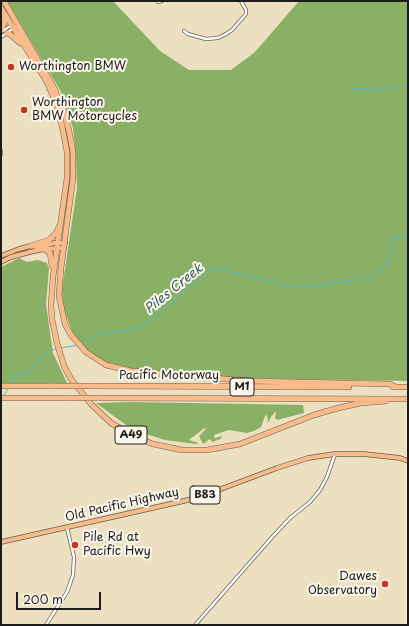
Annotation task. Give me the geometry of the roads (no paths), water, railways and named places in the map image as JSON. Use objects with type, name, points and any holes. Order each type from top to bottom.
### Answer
[{"type":"highway","name":"A49","points":[[4,1],[56,103],[65,141],[67,178],[53,277],[51,305],[57,343],[64,366],[71,379],[91,404],[103,416],[140,439],[153,444],[182,450],[214,449],[240,444],[314,415],[354,405],[386,401],[388,399]]},
{"type":"highway","name":"A49","points":[[1,8],[15,25],[56,92],[64,112],[69,132],[73,152],[74,178],[64,246],[59,296],[63,318],[71,335],[86,352],[106,365],[131,371],[248,381],[389,384],[396,387]]},
{"type":"highway","points":[[1,14],[5,22],[3,32],[18,40],[35,63]]},
{"type":"highway","points":[[30,246],[43,243],[52,237],[58,230],[61,221]]},
{"type":"highway","points":[[44,249],[50,253],[53,277]]},
{"type":"highway","name":"Pacific Motorway","points":[[1,386],[408,387]]},
{"type":"highway","name":"Pacific Motorway","points":[[1,398],[408,399]]},
{"type":"main road","points":[[1,262],[20,254],[58,245]]},
{"type":"main road","points":[[1,256],[30,246],[64,246]]},
{"type":"main road","name":"Old Pacific Highway","points":[[1,542],[192,499],[292,463],[335,454],[364,454],[400,458],[408,461]]},
{"type":"street","points":[[158,2],[162,1]]},
{"type":"street","points":[[184,31],[188,34],[206,39],[218,38],[226,34],[232,30],[246,14],[246,10],[241,1]]},
{"type":"street","points":[[1,37],[3,32],[15,25]]},
{"type":"street","points":[[3,32],[15,25]]},
{"type":"street","points":[[195,625],[274,535],[290,518],[310,502],[320,490],[327,477],[335,454]]},
{"type":"street","points":[[46,625],[67,592],[73,575],[74,557],[67,527]]},
{"type":"waterway","points":[[352,88],[380,90],[408,84]]},
{"type":"waterway","name":"Piles Creek","points":[[83,344],[101,333],[138,329],[214,268],[298,288],[373,277],[388,263],[395,237],[408,235]]},
{"type":"waterway","name":"Piles Creek","points":[[61,348],[78,345]]},
{"type":"waterway","name":"Piles Creek","points":[[10,384],[14,377],[32,370],[48,351],[56,349]]},
{"type":"waterway","name":"Piles Creek","points":[[4,396],[8,388]]},
{"type":"place","name":"Worthington BMW","points":[[11,67]]},
{"type":"place","name":"Worthington BMW Motorcycles","points":[[24,110]]},
{"type":"place","name":"Pile Rd at Pacific Hwy","points":[[75,545]]},
{"type":"place","name":"Dawes Observatory","points":[[385,584]]}]
